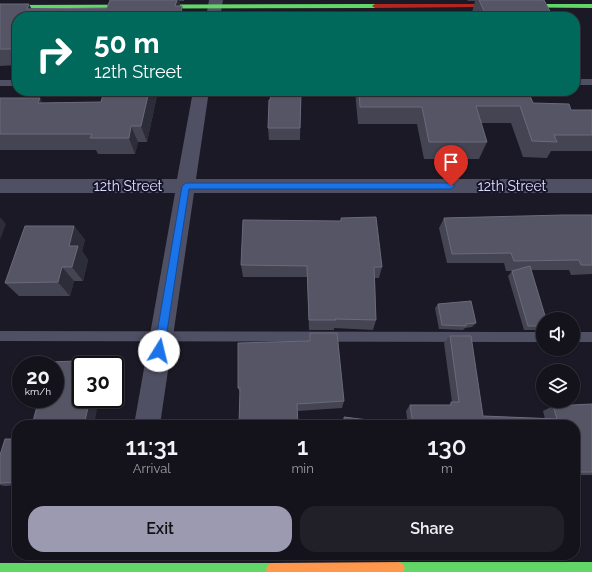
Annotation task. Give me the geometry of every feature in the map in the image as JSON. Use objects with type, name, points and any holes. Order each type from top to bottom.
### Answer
[{"type":"street","points":[[0,7],[214,8],[592,6]]},
{"type":"street","points":[[148,420],[200,96]]},
{"type":"street","name":"12th Street","points":[[0,186],[592,186]]},
{"type":"street","points":[[0,569],[124,565],[592,568]]},
{"type":"lane","points":[[580,82],[592,82]]},
{"type":"lane","points":[[0,83],[12,83]]},
{"type":"lane","points":[[0,336],[536,337]]},
{"type":"lane","points":[[580,337],[592,337]]},
{"type":"building","points":[[110,0],[177,0],[175,6],[182,6],[181,12],[12,12],[12,49],[0,49],[0,4],[29,4],[27,9],[107,8]]},
{"type":"building","points":[[479,0],[544,0],[550,12],[485,12]]},
{"type":"building","points":[[103,96],[148,96],[141,126],[131,126],[129,138],[90,138],[92,134],[0,134],[0,98],[40,98],[38,103],[101,102]]},
{"type":"building","points":[[271,96],[301,96],[300,128],[268,128]]},
{"type":"building","points":[[359,96],[530,96],[533,103],[569,104],[571,110],[592,110],[592,135],[554,135],[557,142],[532,141],[520,106],[476,106],[487,142],[429,142],[422,107],[360,107]]},
{"type":"building","points":[[592,215],[592,265],[581,265],[579,260],[514,261],[511,253],[452,254],[444,218]]},
{"type":"building","points":[[376,217],[382,267],[374,267],[376,320],[309,320],[307,266],[241,265],[243,220],[341,221],[341,218]]},
{"type":"building","points":[[25,226],[74,226],[69,246],[78,246],[72,267],[62,267],[58,282],[5,283]]},
{"type":"building","points":[[530,266],[544,312],[536,312],[536,326],[528,326],[512,271]]},
{"type":"building","points":[[471,301],[476,323],[466,324],[466,326],[442,325],[438,304]]},
{"type":"building","points":[[310,333],[337,333],[344,401],[297,404],[298,420],[239,420],[240,388],[238,388],[238,343],[310,341]]},
{"type":"building","points":[[450,336],[471,336],[483,416],[557,419],[554,408],[580,408],[580,405],[592,404],[592,472],[580,472],[580,420],[412,420],[410,405],[451,405],[451,402],[459,402]]},
{"type":"building","points":[[64,361],[72,361],[72,408],[88,408],[85,420],[33,420],[37,408],[64,408]]},
{"type":"building","points":[[344,417],[368,420],[344,420]]},
{"type":"building","points":[[5,439],[12,439],[12,482],[0,483],[0,455]]},
{"type":"traffic: fast","points":[[0,7],[375,6]]},
{"type":"traffic: fast","points":[[479,6],[592,6]]},
{"type":"traffic: fast","points":[[399,568],[592,568]]},
{"type":"traffic: fast","points":[[0,569],[272,569]]},
{"type":"traffic: slow","points":[[272,569],[399,568]]},
{"type":"traffic: jam","points":[[375,6],[479,6]]},
{"type":"route","points":[[159,351],[186,186],[451,186]]}]
